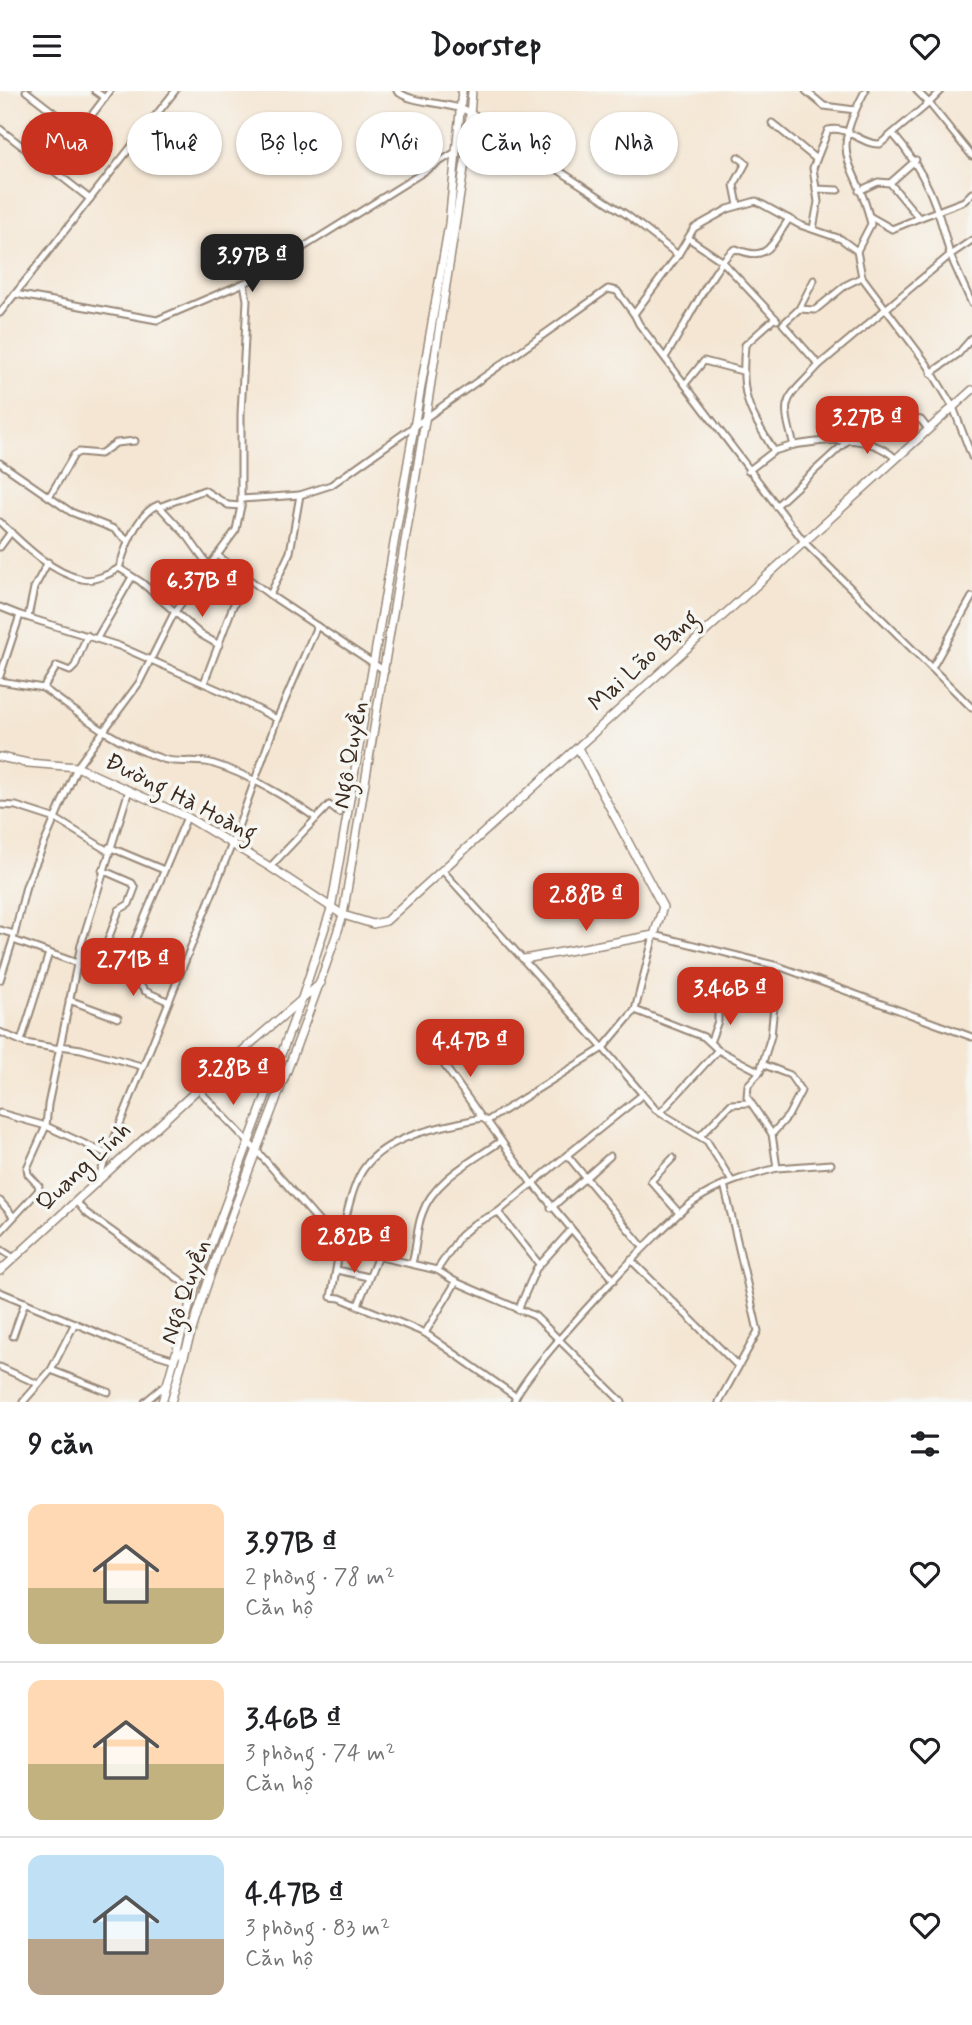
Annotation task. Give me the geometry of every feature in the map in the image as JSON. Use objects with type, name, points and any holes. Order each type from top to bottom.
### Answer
[{"type":"main road","name":"Ngô Quyền","points":[[461,112],[462,91]]},
{"type":"main road","name":"Ngô Quyền","points":[[471,112],[472,91]]},
{"type":"main road","name":"Ngô Quyền","points":[[162,1402],[164,1386],[194,1290],[302,998],[331,909],[374,666],[457,157]]},
{"type":"main road","name":"Ngô Quyền","points":[[171,1402],[186,1349],[321,982],[343,915],[385,671],[462,175]]},
{"type":"main road","name":"Mai Lão Bạng","points":[[331,909],[373,924],[386,921],[972,390]]},
{"type":"main road","points":[[524,959],[653,935],[663,907],[578,748]]},
{"type":"main road","name":"Đường Hà Hoàng","points":[[0,757],[28,764],[77,767],[129,790],[187,817],[232,843],[331,909]]},
{"type":"main road","name":"Quang Lĩnh","points":[[0,1271],[198,1089],[321,982]]},
{"type":"street","points":[[26,91],[53,112]]},
{"type":"street","points":[[95,91],[105,98]]},
{"type":"street","points":[[94,112],[110,91]]},
{"type":"street","points":[[397,91],[404,96],[461,107],[469,112]]},
{"type":"street","points":[[806,91],[824,106],[855,110]]},
{"type":"street","points":[[865,91],[846,131],[846,157],[869,216],[868,232],[857,251],[862,277],[886,307],[953,407],[969,438],[972,457]]},
{"type":"street","points":[[917,91],[972,156]]},
{"type":"street","points":[[813,229],[816,189],[813,177],[816,159],[828,130],[846,131],[874,144],[893,134],[941,91]]},
{"type":"street","points":[[0,313],[172,92]]},
{"type":"street","points":[[772,123],[816,159]]},
{"type":"street","points":[[0,129],[21,145]]},
{"type":"street","points":[[893,134],[916,160],[939,209],[950,255],[972,304]]},
{"type":"street","points":[[15,294],[157,320],[244,283],[384,200],[457,152]]},
{"type":"street","points":[[738,157],[746,163],[734,185],[738,205]]},
{"type":"street","points":[[890,183],[916,160]]},
{"type":"street","points":[[59,175],[90,199]]},
{"type":"street","points":[[566,175],[627,215],[678,255]]},
{"type":"street","points":[[859,191],[878,182],[890,183],[919,218]]},
{"type":"street","points":[[816,189],[838,190]]},
{"type":"street","points":[[869,216],[892,229],[964,201],[972,193]]},
{"type":"street","points":[[634,314],[678,255],[694,228],[738,205],[756,201],[789,219],[841,239],[857,251]]},
{"type":"street","points":[[666,357],[731,250],[759,255],[768,249],[789,219]]},
{"type":"street","points":[[688,238],[722,261],[819,365]]},
{"type":"street","points":[[794,445],[784,411],[786,402],[819,365],[886,307],[972,240]]},
{"type":"street","points":[[799,309],[815,310],[846,285],[862,277]]},
{"type":"street","points":[[783,324],[799,309],[814,279]]},
{"type":"street","points":[[0,980],[26,886],[77,767],[139,683],[174,613],[236,530],[242,506],[241,414],[247,300],[244,283]]},
{"type":"street","points":[[241,499],[300,495],[331,485],[608,289],[618,291],[639,324],[805,544],[972,708]]},
{"type":"street","points":[[774,451],[745,401],[742,371],[745,345],[775,318]]},
{"type":"street","points":[[931,373],[958,354],[972,338]]},
{"type":"street","points":[[685,384],[704,361],[742,371]]},
{"type":"street","points":[[858,401],[896,416],[921,420],[928,429]]},
{"type":"street","points":[[748,471],[774,451],[828,439],[876,445],[895,459]]},
{"type":"street","points":[[50,497],[74,455],[79,452],[100,454],[116,443],[135,441]]},
{"type":"street","points":[[776,506],[846,442]]},
{"type":"street","points":[[0,463],[71,512],[114,529],[128,541]]},
{"type":"street","points":[[0,522],[48,562],[80,579],[97,578],[119,568],[128,541],[144,515],[155,505],[159,506],[204,490],[224,504],[242,506]]},
{"type":"street","points":[[270,595],[290,552],[300,495]]},
{"type":"street","points":[[159,506],[188,537],[208,565]]},
{"type":"street","points":[[0,547],[11,532]]},
{"type":"street","points":[[217,555],[270,595],[385,671]]},
{"type":"street","points":[[27,617],[32,594],[48,562]]},
{"type":"street","points":[[119,568],[219,645]]},
{"type":"street","points":[[97,638],[132,577]]},
{"type":"street","points":[[204,683],[237,598],[249,580]]},
{"type":"street","points":[[932,668],[972,597]]},
{"type":"street","points":[[0,607],[97,638],[204,683],[277,719]]},
{"type":"street","points":[[20,615],[1,682],[43,688],[103,733],[165,760],[212,763],[254,781],[316,818]]},
{"type":"street","points":[[96,1182],[232,843],[277,719],[317,626]]},
{"type":"street","points":[[43,688],[57,666],[73,670],[88,635]]},
{"type":"street","points":[[0,1232],[38,1191],[39,1186],[27,1174],[27,1168],[46,1126],[81,945],[108,849],[129,790]]},
{"type":"street","points":[[0,805],[16,806],[53,818],[108,849],[164,870]]},
{"type":"street","points":[[270,867],[329,805],[339,813]]},
{"type":"street","points":[[124,965],[187,817]]},
{"type":"street","points":[[102,870],[132,883],[135,888],[129,904],[119,910],[102,956]]},
{"type":"street","points":[[443,871],[524,959],[642,1095],[660,1113],[701,1135],[715,1150],[731,1180]]},
{"type":"street","points":[[0,930],[77,963]]},
{"type":"street","points":[[831,1164],[777,1168],[731,1180],[679,1213],[643,1247],[560,1338],[514,1399],[425,1333],[358,1305],[331,1297],[354,1186],[364,1167],[379,1152],[443,1126],[485,1120],[603,1048],[635,1010],[653,935],[778,965],[972,1037]]},
{"type":"street","points":[[81,945],[124,965],[145,991],[167,1001]]},
{"type":"street","points":[[21,1041],[49,953]]},
{"type":"street","points":[[777,1168],[772,1134],[749,1103],[748,1085],[760,1072],[762,1064],[775,1006],[778,965]]},
{"type":"street","points":[[69,1000],[118,1018]]},
{"type":"street","points":[[736,1006],[775,1006]]},
{"type":"street","points":[[711,1040],[718,1021],[718,1008]]},
{"type":"street","points":[[635,1010],[711,1040],[718,1050],[760,1072]]},
{"type":"street","points":[[0,1032],[21,1041],[84,1049],[141,1066]]},
{"type":"street","points":[[660,1113],[718,1050]]},
{"type":"street","points":[[437,1055],[551,1208],[614,1280]]},
{"type":"street","points":[[762,1064],[790,1075],[801,1094],[788,1116],[772,1134]]},
{"type":"street","points":[[198,1089],[257,1151],[342,1248],[437,1270],[456,1282],[535,1316],[622,1402]]},
{"type":"street","points":[[437,1270],[460,1236],[474,1224],[498,1212],[642,1095]]},
{"type":"street","points":[[701,1135],[731,1104],[749,1103]]},
{"type":"street","points":[[0,1113],[46,1126],[107,1154]]},
{"type":"street","points":[[412,1263],[421,1217],[428,1202],[462,1167],[501,1141]]},
{"type":"street","points":[[567,1155],[588,1177],[643,1247]]},
{"type":"street","points":[[551,1208],[610,1156]]},
{"type":"street","points":[[673,1158],[651,1181],[679,1213]]},
{"type":"street","points":[[719,1402],[758,1331],[724,1184]]},
{"type":"street","points":[[76,1201],[85,1212],[194,1290]]},
{"type":"street","points":[[0,1202],[13,1216]]},
{"type":"street","points":[[498,1212],[539,1264]]},
{"type":"street","points":[[518,1310],[539,1264],[570,1231]]},
{"type":"street","points":[[0,1249],[14,1258]]},
{"type":"street","points":[[358,1305],[378,1256]]},
{"type":"street","points":[[631,1260],[738,1366]]},
{"type":"street","points":[[337,1270],[368,1277]]},
{"type":"street","points":[[425,1333],[456,1282]]},
{"type":"street","points":[[0,1292],[129,1346],[172,1359],[186,1349]]},
{"type":"street","points":[[13,1336],[25,1302]]},
{"type":"street","points":[[23,1402],[51,1370],[75,1322]]},
{"type":"street","points":[[0,1367],[38,1384]]},
{"type":"street","points":[[51,1370],[108,1391]]},
{"type":"street","points":[[145,1402],[164,1386]]}]
